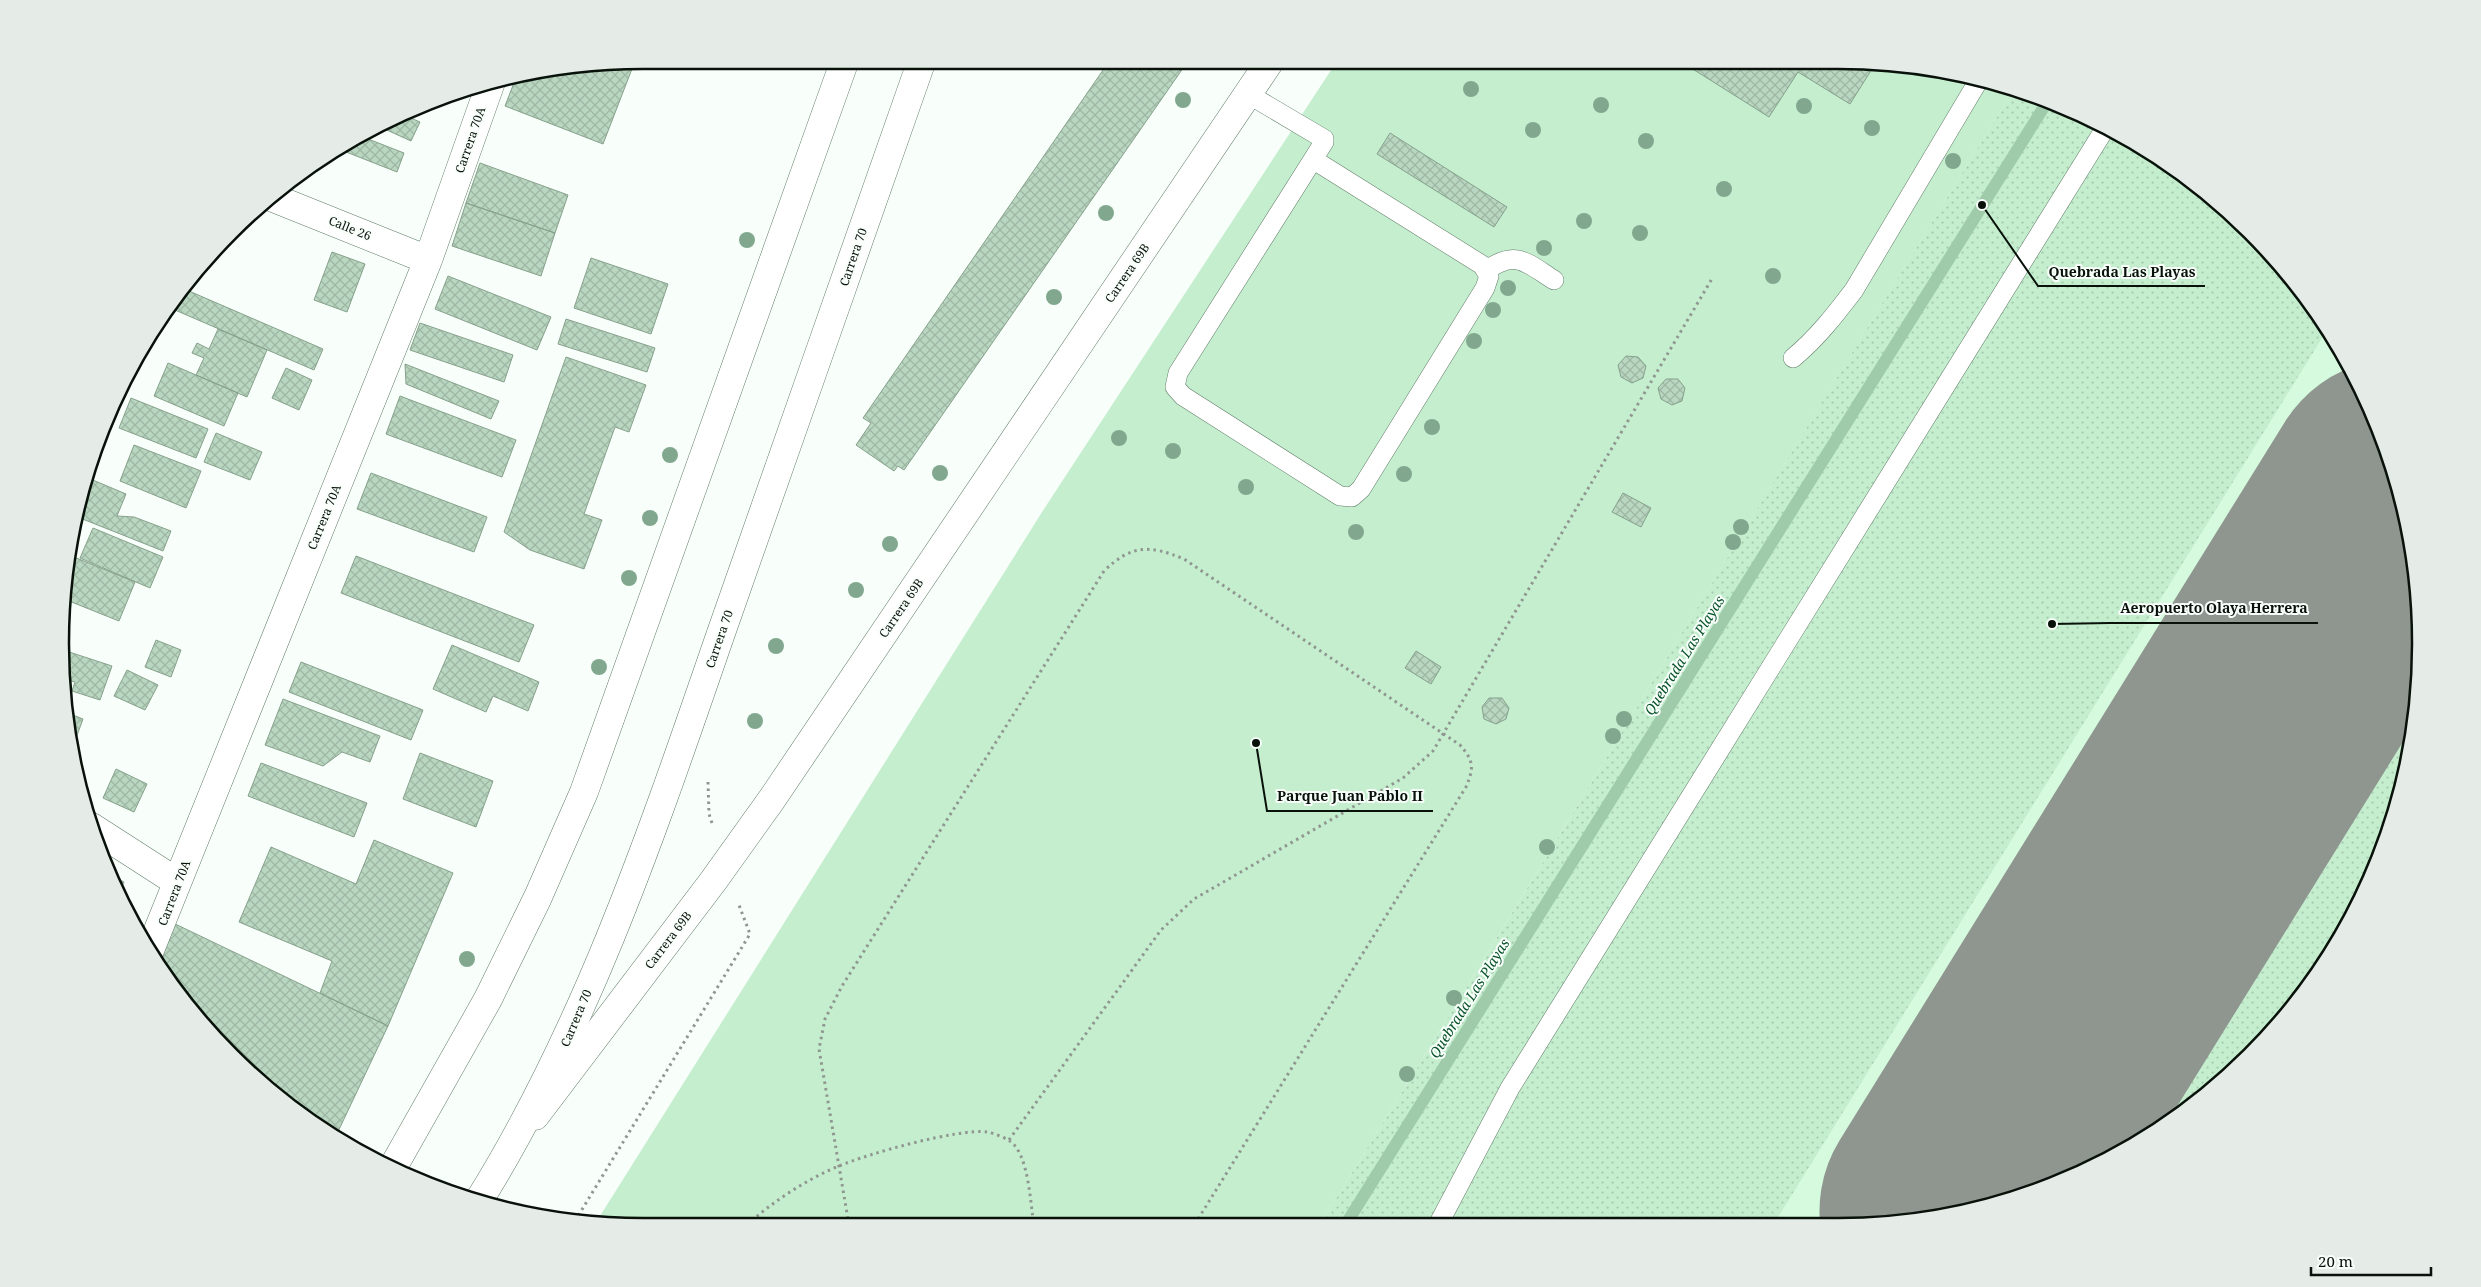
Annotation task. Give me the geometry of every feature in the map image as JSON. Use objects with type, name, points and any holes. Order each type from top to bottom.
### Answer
[{"type":"street","points":[[396,1162],[488,999],[538,896],[584,792],[843,69]]},
{"type":"street","name":"Carrera 70","points":[[482,1195],[514,1144],[556,1064],[584,1000],[655,821],[919,69]]},
{"type":"street","name":"Carrera 69B","points":[[514,1144],[725,865],[777,791],[1265,69]]},
{"type":"street","name":"Carrera 70A","points":[[153,942],[428,260],[488,90]]},
{"type":"street","name":"Calle 26","points":[[279,200],[428,260]]},
{"type":"street","points":[[101,833],[178,882]]},
{"type":"lane","points":[[1793,358],[1831,320],[1854,290],[1975,86]]},
{"type":"lane","points":[[1248,94],[1324,139],[1322,147],[1314,160],[1178,373],[1175,387],[1183,396],[1340,496],[1352,497],[1361,489],[1485,288],[1488,282],[1487,270],[1482,265],[1314,160]]},
{"type":"lane","points":[[1442,1218],[1510,1088],[2102,133]]},
{"type":"lane","points":[[1487,270],[1501,260],[1518,258],[1554,280]]},
{"type":"path","points":[[1009,1140],[1161,930],[1194,899],[1403,778],[1433,750],[1713,276]]},
{"type":"path","points":[[849,1218],[819,1049],[825,1019],[842,986],[1104,571],[1120,556],[1141,550],[1160,549],[1184,559],[1460,745],[1469,756],[1473,771],[1466,787],[1199,1218]]},
{"type":"path","points":[[579,1214],[750,934],[709,814],[707,783]]},
{"type":"path","points":[[757,1218],[791,1193],[839,1166],[906,1146],[961,1133],[987,1132],[1009,1140],[1021,1152],[1033,1218]]},
{"type":"shaded area","points":[[1332,69],[1875,70],[1950,80],[2010,95],[1495,941],[1324,1218],[644,1218],[600,1216],[1044,509]]},
{"type":"shaded area","points":[[2010,95],[2092,128],[2157,166],[2216,211],[2270,265],[2315,324],[2335,356],[2353,389],[2368,424],[2382,459],[2393,495],[2407,568],[2411,606],[2411,681],[2401,756],[2393,792],[2382,828],[2368,863],[2353,898],[2335,931],[2315,963],[2270,1022],[2216,1076],[2187,1099],[2157,1121],[2092,1159],[2022,1188],[1986,1199],[1913,1213],[1875,1217],[1324,1218],[1475,976],[1838,373]]},
{"type":"shaded area","points":[[2010,95],[2092,128],[2157,166],[2187,188],[2216,211],[2270,265],[2323,337],[1777,1218],[1324,1218],[1495,941]]},
{"type":"shaded area","points":[[2409,700],[2401,756],[2382,828],[2353,898],[2335,931],[2293,993],[2244,1050],[2216,1076],[2148,1126]]},
{"type":"building","points":[[632,69],[603,144],[505,106],[514,84],[568,74]]},
{"type":"building","points":[[1104,69],[1182,69],[904,470],[898,466],[894,471],[856,445],[871,423],[863,418]]},
{"type":"building","points":[[1693,69],[1871,70],[1850,104],[1798,72],[1769,117]]},
{"type":"building","points":[[412,118],[420,122],[411,141],[386,130]]},
{"type":"building","points":[[1390,133],[1507,207],[1494,227],[1377,154]]},
{"type":"building","points":[[369,139],[404,153],[397,172],[346,152]]},
{"type":"building","points":[[480,163],[568,195],[555,233],[466,203]]},
{"type":"building","points":[[466,203],[555,233],[541,276],[452,246]]},
{"type":"building","points":[[332,252],[365,264],[347,312],[314,300]]},
{"type":"building","points":[[591,258],[668,284],[651,334],[574,308]]},
{"type":"building","points":[[448,276],[551,317],[537,350],[435,309]]},
{"type":"building","points":[[190,291],[323,349],[314,370],[176,310]]},
{"type":"building","points":[[566,319],[655,348],[647,372],[558,344]]},
{"type":"building","points":[[420,323],[513,355],[504,382],[410,350]]},
{"type":"building","points":[[218,329],[267,350],[247,397],[196,375],[204,358],[192,353],[197,343],[209,349]]},
{"type":"building","points":[[1626,356],[1638,357],[1646,366],[1643,378],[1632,383],[1621,377],[1618,365]]},
{"type":"building","points":[[566,357],[646,385],[629,432],[615,427],[584,514],[602,520],[584,569],[530,550],[504,532]]},
{"type":"building","points":[[168,363],[238,393],[224,426],[154,396]]},
{"type":"building","points":[[405,364],[499,401],[491,419],[406,384]]},
{"type":"building","points":[[286,368],[312,380],[299,410],[272,398]]},
{"type":"building","points":[[1666,379],[1678,379],[1685,388],[1682,401],[1672,405],[1661,399],[1658,388]]},
{"type":"building","points":[[400,396],[516,440],[502,477],[386,434]]},
{"type":"building","points":[[131,398],[208,429],[196,458],[119,428]]},
{"type":"building","points":[[216,433],[262,452],[250,480],[204,462]]},
{"type":"building","points":[[134,445],[201,471],[186,508],[120,481]]},
{"type":"building","points":[[371,473],[487,517],[474,552],[357,509]]},
{"type":"building","points":[[93,480],[126,494],[117,516],[134,517],[171,531],[163,551],[83,519]]},
{"type":"building","points":[[1623,493],[1651,508],[1641,527],[1612,512]]},
{"type":"building","points":[[93,528],[163,557],[150,588],[80,558]]},
{"type":"building","points":[[356,556],[534,625],[519,662],[341,593]]},
{"type":"building","points":[[76,558],[135,582],[119,621],[70,602]]},
{"type":"building","points":[[156,640],[181,650],[171,677],[145,667]]},
{"type":"building","points":[[452,645],[539,682],[528,711],[493,696],[486,712],[433,689]]},
{"type":"building","points":[[1416,651],[1441,667],[1431,684],[1405,668]]},
{"type":"building","points":[[69,652],[112,666],[100,700],[72,691],[75,682],[70,680]]},
{"type":"building","points":[[301,662],[423,710],[411,740],[289,692]]},
{"type":"building","points":[[127,670],[158,685],[145,710],[114,696]]},
{"type":"building","points":[[1489,698],[1502,698],[1509,708],[1506,719],[1496,724],[1484,719],[1482,707]]},
{"type":"building","points":[[283,699],[380,736],[370,762],[342,752],[323,766],[265,745]]},
{"type":"building","points":[[74,715],[83,719],[77,736]]},
{"type":"building","points":[[420,753],[493,781],[476,827],[403,799]]},
{"type":"building","points":[[261,763],[367,803],[354,837],[248,796]]},
{"type":"building","points":[[116,769],[147,784],[134,812],[103,798]]},
{"type":"building","points":[[374,840],[453,873],[388,1026],[320,993],[332,961],[239,922],[271,847],[356,884]]},
{"type":"building","points":[[169,921],[388,1026],[339,1130],[294,1099],[237,1050],[188,993],[156,947]]},
{"type":"waterway","name":"Quebrada Las Playas","points":[[1350,1218],[2044,108]]},
{"type":"runway","points":[[1958,1205],[2394,501]]},
{"type":"place","name":"Quebrada Las Playas","points":[[1982,205]]},
{"type":"place","name":"Aeropuerto Olaya Herrera","points":[[2052,624]]},
{"type":"place","name":"Parque Juan Pablo II","points":[[1256,743]]}]
